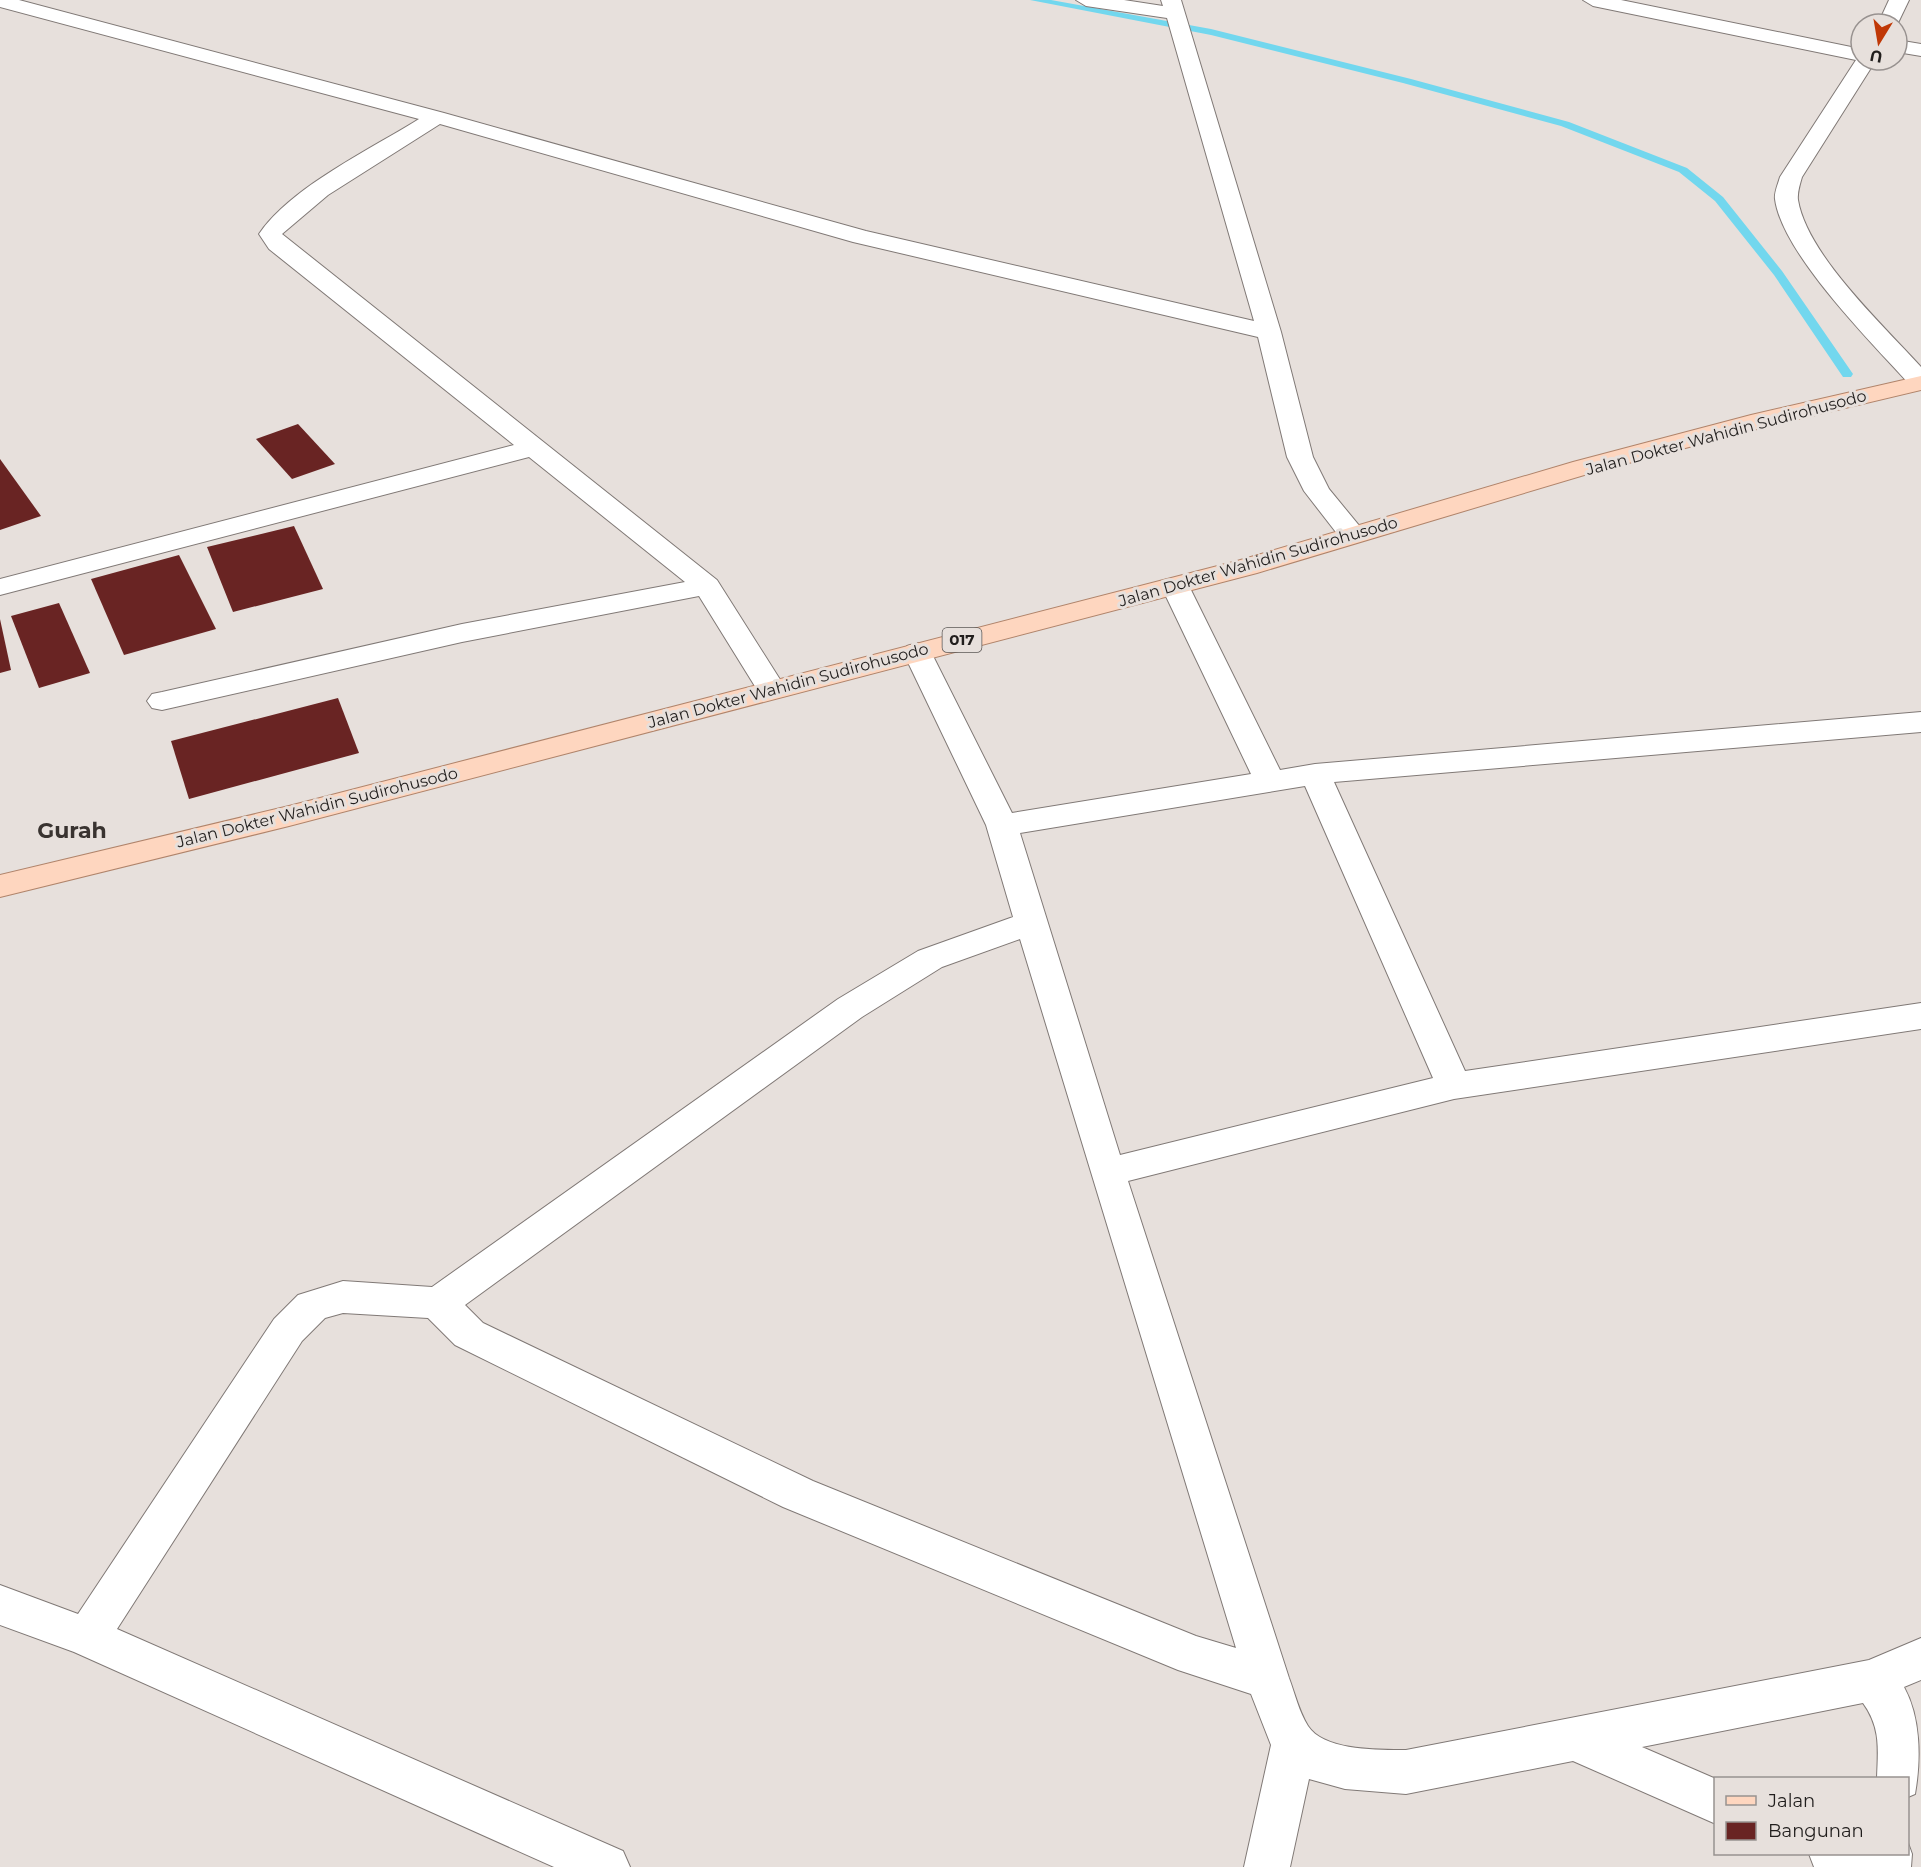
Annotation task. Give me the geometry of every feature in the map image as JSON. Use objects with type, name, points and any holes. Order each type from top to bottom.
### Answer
[{"type":"main road","name":"Jalan Dokter Wahidin Sudirohusodo","points":[[0,886],[289,816],[771,689],[1175,586],[1692,438],[1796,411],[1921,383]]},
{"type":"street","points":[[1086,0],[1177,18],[1269,332],[1300,457],[1317,491],[1352,534]]},
{"type":"street","points":[[1593,0],[1849,53]]},
{"type":"street","points":[[0,1],[437,117],[861,237],[1269,332]]},
{"type":"street","points":[[1859,72],[1819,137],[1791,177],[1786,198],[1796,228],[1841,294],[1921,383]]},
{"type":"street","points":[[437,117],[303,203],[277,224],[270,234],[277,244],[707,586],[771,689]]},
{"type":"street","points":[[0,587],[535,448]]},
{"type":"street","points":[[162,701],[462,633],[707,586]]},
{"type":"street","points":[[1175,586],[1270,781]]},
{"type":"street","points":[[917,652],[1002,825],[1107,1172],[1267,1678],[1293,1745],[1267,1867]]},
{"type":"street","points":[[1002,825],[1315,774],[1921,722]]},
{"type":"street","points":[[1315,774],[1454,1086]]},
{"type":"street","points":[[87,1637],[288,1330],[312,1306],[343,1297],[438,1303],[850,1008],[930,959],[1031,922]]},
{"type":"street","points":[[1107,1172],[1454,1086],[1921,1017]]},
{"type":"street","points":[[438,1303],[469,1334],[798,1494],[1193,1656],[1267,1678]]},
{"type":"street","points":[[0,1605],[87,1637],[608,1867]]},
{"type":"street","points":[[1293,1745],[1315,1759],[1343,1767],[1370,1772],[1406,1772],[1873,1680],[1921,1658]]},
{"type":"street","points":[[1873,1680],[1893,1707],[1901,1727],[1903,1747],[1899,1777]]},
{"type":"street","points":[[1572,1738],[1714,1801]]},
{"type":"street","points":[[1834,1855],[1863,1867]]},
{"type":"building","points":[[298,424],[335,464],[292,479],[256,439]]},
{"type":"building","points":[[0,459],[41,516],[0,530]]},
{"type":"building","points":[[294,526],[323,589],[233,612],[207,547]]},
{"type":"building","points":[[179,555],[216,629],[124,655],[91,579]]},
{"type":"building","points":[[59,603],[90,673],[39,688],[11,616]]},
{"type":"building","points":[[0,619],[11,670],[0,673]]},
{"type":"building","points":[[338,698],[359,753],[189,799],[171,741]]},
{"type":"waterway","points":[[1035,0],[1211,32],[1407,81],[1565,124],[1683,170],[1719,199],[1778,273],[1847,374]]},
{"type":"district","name":"Gurah","points":[[72,830]]}]
